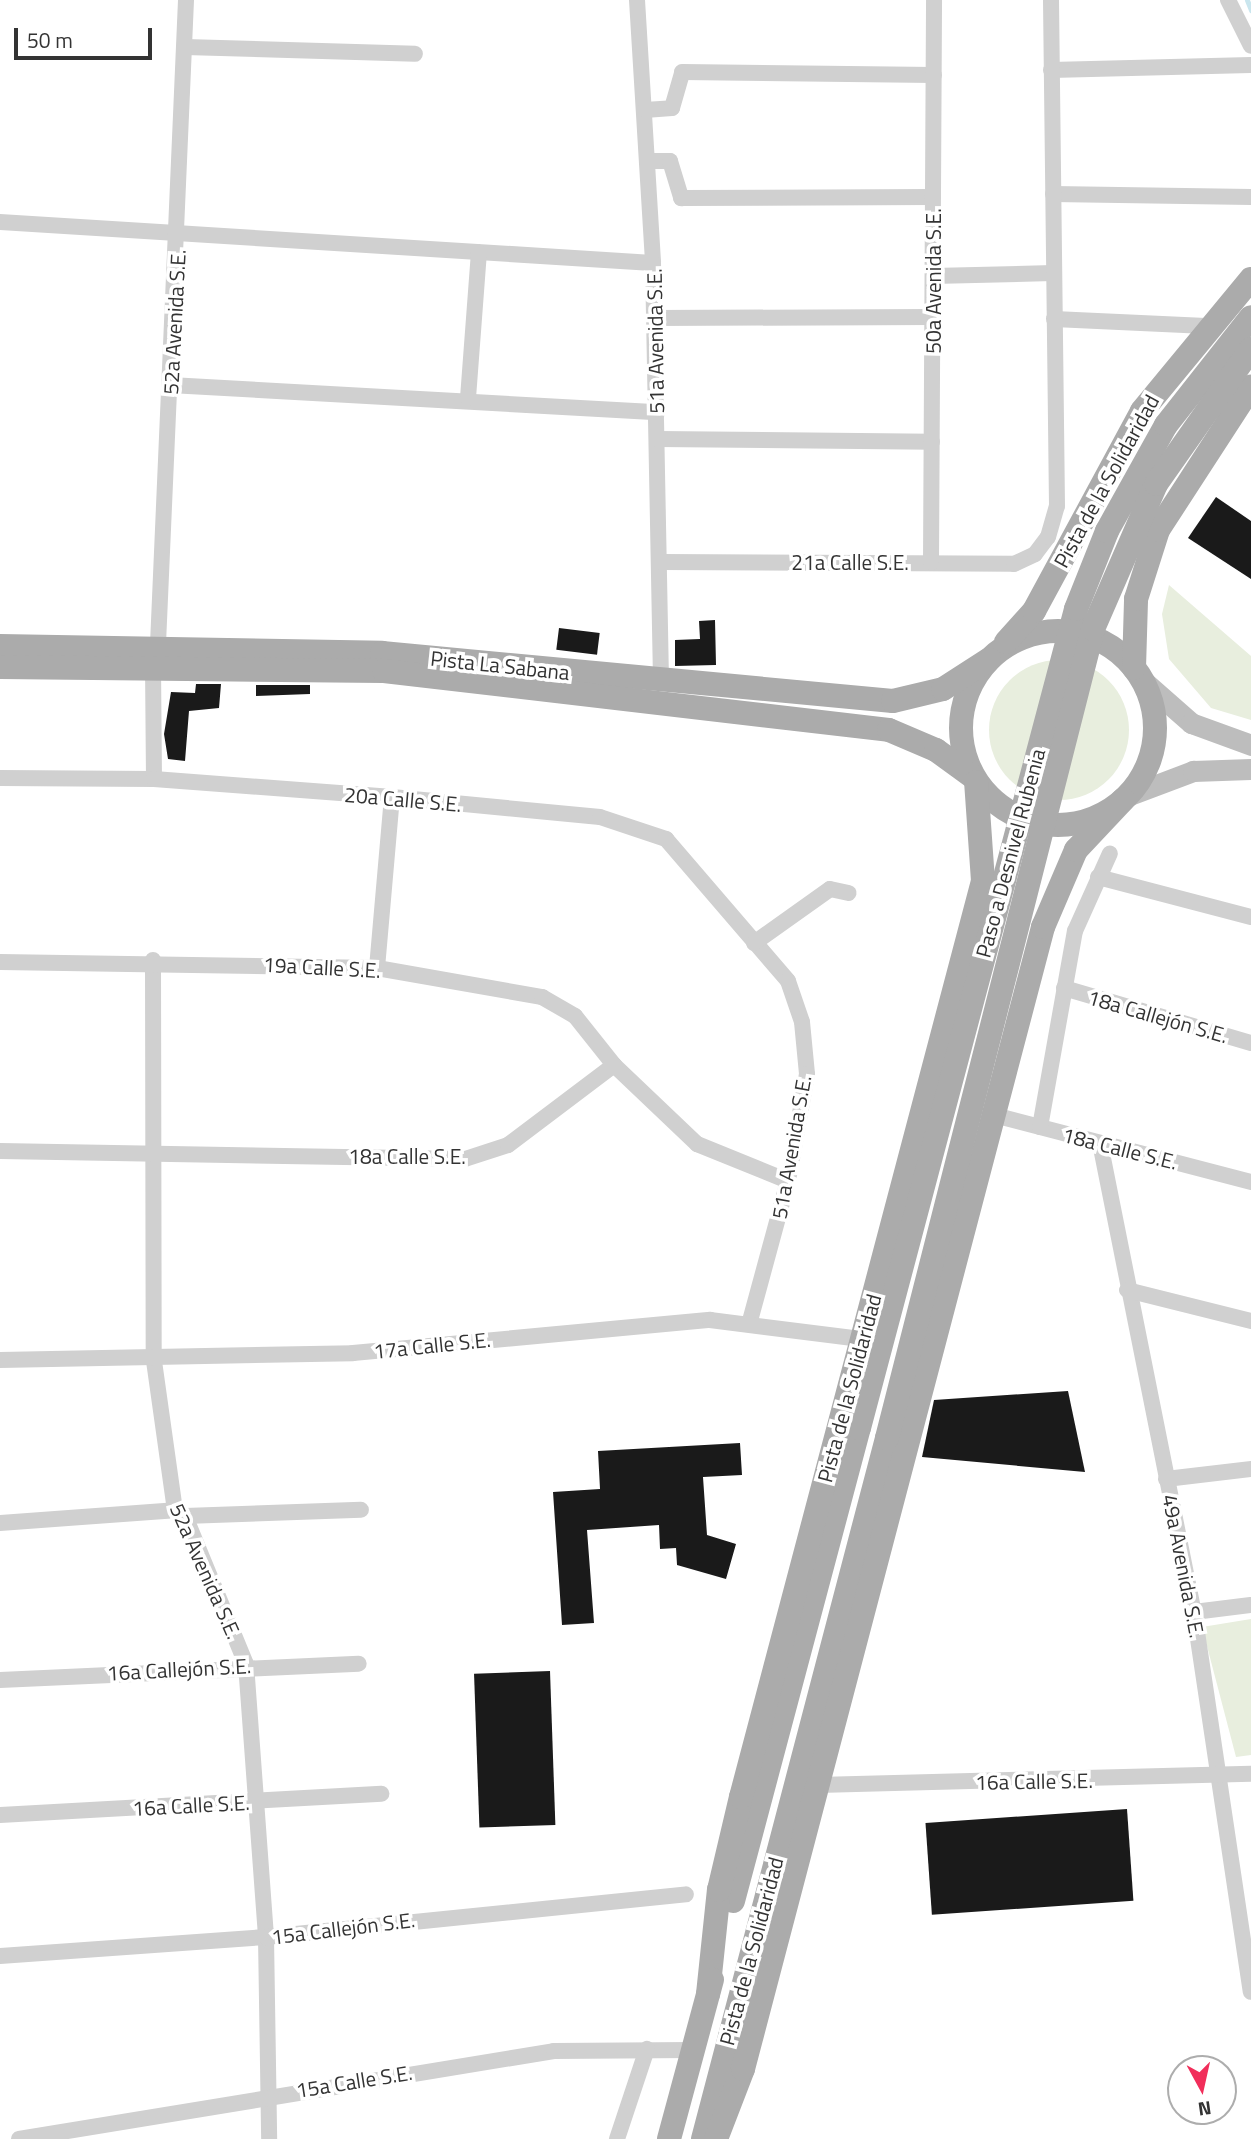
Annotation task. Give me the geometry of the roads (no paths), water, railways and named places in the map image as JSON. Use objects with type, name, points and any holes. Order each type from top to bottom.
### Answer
[{"type":"main road","name":"Pista de la Solidaridad","points":[[991,658],[1034,611],[1142,411],[1206,326],[1251,279]]},
{"type":"main road","name":"Paso a Desnivel Rubenia","points":[[859,1428],[1076,609],[1107,531],[1160,435],[1251,317]]},
{"type":"main road","name":"Paso a Desnivel Rubenia","points":[[887,1438],[1093,629],[1156,484],[1251,349]]},
{"type":"main road","points":[[1138,673],[1098,640],[1062,632],[1026,637],[991,658],[969,688],[960,722],[975,779],[1013,815],[1050,825],[1090,820],[1125,798],[1154,740],[1153,708],[1138,673],[1136,600],[1158,530],[1251,387]]},
{"type":"main road","name":"Pista La Sabana","points":[[0,646],[384,671],[889,730],[936,750],[975,779]]},
{"type":"main road","name":"Pista La Sabana","points":[[0,667],[155,654],[382,653],[662,683],[905,701],[943,689],[991,658]]},
{"type":"main road","name":"Pista de la Solidaridad","points":[[708,1994],[725,1864],[983,881],[975,779]]},
{"type":"main road","name":"Pista de la Solidaridad","points":[[716,2139],[743,2069],[990,1114],[1043,927],[1076,850],[1125,798]]},
{"type":"main road","name":"Pista de la Solidaridad","points":[[669,2139],[859,1428]]},
{"type":"main road","name":"Pista de la Solidaridad","points":[[702,2139],[887,1438]]},
{"type":"street","name":"52a Avenida S.E.","points":[[154,779],[155,654],[178,233],[186,0]]},
{"type":"street","name":"51a Avenida S.E.","points":[[637,0],[653,263],[662,562],[662,683]]},
{"type":"street","name":"50a Avenida S.E.","points":[[931,562],[934,0]]},
{"type":"street","points":[[1051,0],[1054,319],[1206,326]]},
{"type":"street","points":[[1228,0],[1251,46]]},
{"type":"street","points":[[185,47],[415,54]]},
{"type":"street","points":[[1051,70],[1251,65]]},
{"type":"street","points":[[645,110],[672,107],[682,72],[934,75]]},
{"type":"street","points":[[648,161],[670,162],[681,198],[933,197]]},
{"type":"street","points":[[1053,194],[1251,197]]},
{"type":"street","points":[[0,222],[653,263]]},
{"type":"street","points":[[468,398],[479,252]]},
{"type":"street","points":[[933,276],[1053,272]]},
{"type":"street","points":[[654,318],[933,317]]},
{"type":"street","name":"21a Calle S.E.","points":[[662,562],[1014,564],[1035,554],[1057,506],[1054,319]]},
{"type":"street","points":[[170,385],[468,398],[657,411]]},
{"type":"street","points":[[658,439],[932,442]]},
{"type":"street","points":[[1138,673],[1191,723],[1251,745]]},
{"type":"street","points":[[1125,798],[1194,771],[1251,769]]},
{"type":"street","name":"20a Calle S.E.","points":[[0,778],[154,779],[392,797],[600,817],[666,839],[754,943]]},
{"type":"street","points":[[377,968],[392,797]]},
{"type":"street","points":[[1040,1127],[1075,931],[1110,853]]},
{"type":"street","points":[[1098,877],[1251,917]]},
{"type":"street","points":[[754,943],[830,889],[849,893]]},
{"type":"street","name":"51a Avenida S.E.","points":[[750,1321],[788,1181],[807,1074],[802,1022],[788,981],[754,943]]},
{"type":"street","name":"52a Avenida S.E.","points":[[153,960],[154,1361],[180,1513],[246,1664],[266,1937],[269,2139]]},
{"type":"street","name":"19a Calle S.E.","points":[[0,962],[153,960],[377,968],[542,997],[575,1016],[614,1065]]},
{"type":"street","name":"18a Callejón S.E.","points":[[1064,988],[1251,1043]]},
{"type":"street","points":[[614,1065],[697,1144],[788,1181]]},
{"type":"street","name":"18a Calle S.E.","points":[[0,1151],[154,1151],[465,1159],[508,1145],[614,1065]]},
{"type":"street","name":"18a Calle S.E.","points":[[990,1114],[1251,1182]]},
{"type":"street","name":"49a Avenida S.E.","points":[[1100,1143],[1127,1290],[1194,1612],[1251,1986]]},
{"type":"street","points":[[1127,1290],[1251,1321]]},
{"type":"street","name":"17a Calle S.E.","points":[[0,1360],[154,1361],[353,1353],[576,1330],[750,1321],[861,1339]]},
{"type":"street","points":[[1166,1479],[1251,1469]]},
{"type":"street","points":[[0,1523],[180,1513],[361,1510]]},
{"type":"street","points":[[1194,1612],[1251,1605]]},
{"type":"street","name":"16a Callejón S.E.","points":[[0,1680],[246,1664],[359,1664]]},
{"type":"street","name":"16a Calle S.E.","points":[[818,1785],[1221,1777],[1251,1774]]},
{"type":"street","name":"16a Calle S.E.","points":[[0,1815],[381,1794]]},
{"type":"street","name":"15a Callejón S.E.","points":[[0,1956],[266,1937],[686,1894]]},
{"type":"street","points":[[617,2139],[647,2049]]},
{"type":"street","name":"15a Calle S.E.","points":[[19,2139],[267,2094],[554,2051],[691,2050]]},
{"type":"waterway","points":[[1247,0],[1251,10]]}]
